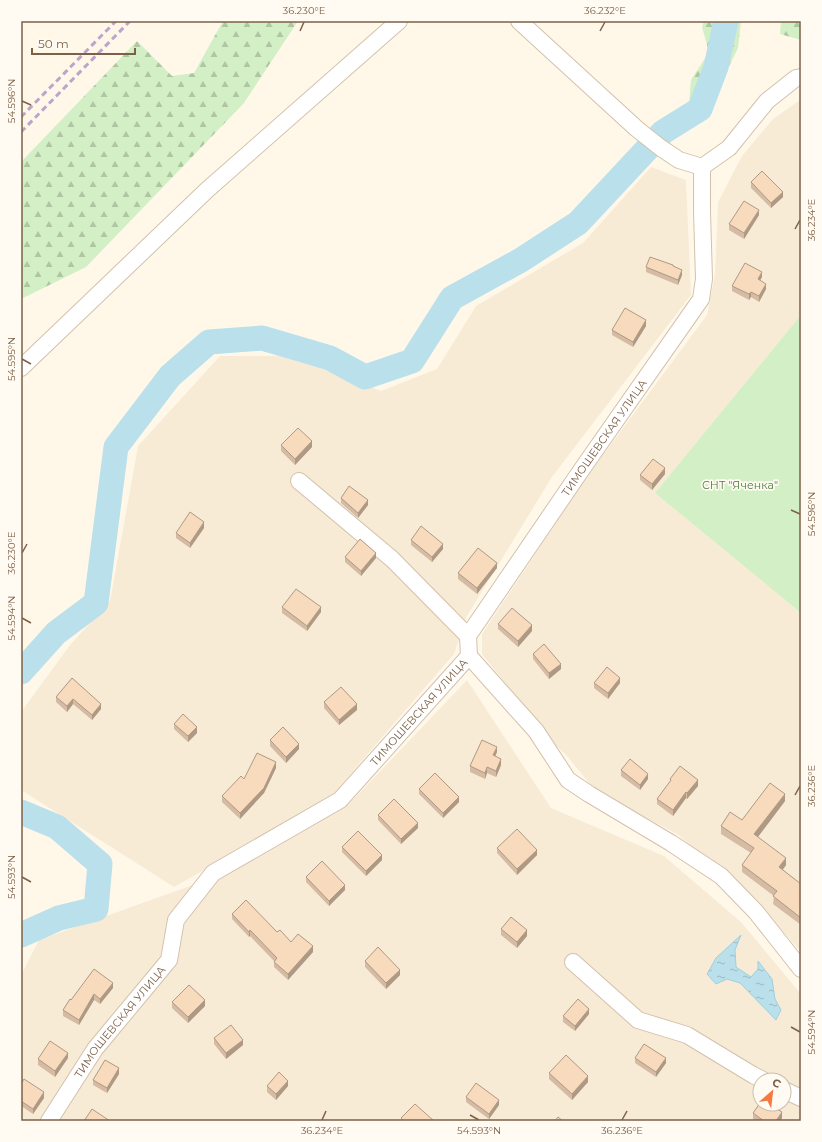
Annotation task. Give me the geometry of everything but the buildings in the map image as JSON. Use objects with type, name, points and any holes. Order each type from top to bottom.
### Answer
[{"type":"street","points":[[21,368],[207,190],[399,21]]},
{"type":"street","points":[[519,21],[637,129],[679,160],[702,167],[729,148],[767,101],[796,78],[801,77]]},
{"type":"street","name":"ТИМОШЕВСКАЯ УЛИЦА","points":[[49,1121],[95,1049],[169,960],[176,920],[213,873],[340,800],[468,656],[468,636],[582,469],[701,299],[704,279],[702,167]]},
{"type":"street","points":[[299,481],[392,559],[468,636]]},
{"type":"street","points":[[468,656],[536,730],[568,780],[588,794],[671,843],[721,876],[756,912],[801,969]]},
{"type":"street","points":[[573,962],[638,1020],[687,1035],[752,1074]]},
{"type":"shaded area","points":[[801,99],[801,315],[655,493],[801,613],[801,952],[761,906],[677,834],[609,798],[589,783],[567,756],[550,740],[482,654],[482,634],[586,478],[707,315],[715,274],[718,202],[742,156],[772,120]]},
{"type":"shaded area","points":[[651,167],[686,180],[691,295],[552,477],[467,616],[454,654],[328,800],[174,887],[21,790],[21,712],[70,645],[110,601],[138,446],[220,356],[278,356],[330,371],[381,391],[437,369],[476,306],[583,243]]},
{"type":"shaded area","points":[[467,680],[551,808],[664,856],[741,922],[801,994],[801,1121],[21,1121],[21,975],[39,940],[218,876],[349,804]]},
{"type":"green space","points":[[223,21],[298,21],[244,103],[86,267],[21,299],[21,162],[137,41],[172,76],[194,73]]},
{"type":"green space","points":[[704,21],[741,21],[738,48],[726,72],[689,104],[691,80],[709,52],[702,27]]},
{"type":"green space","points":[[781,21],[801,21],[801,40],[780,34]]},
{"type":"green space","name":"СНТ \"Яченка\"","points":[[801,315],[801,613],[655,493]]},
{"type":"water","points":[[741,935],[735,950],[736,967],[751,977],[758,969],[758,961],[772,979],[775,999],[781,1010],[776,1020],[740,983],[727,979],[716,984],[707,974],[716,958]]},
{"type":"waterway","points":[[21,672],[56,633],[96,603],[116,447],[170,376],[209,342],[262,338],[330,358],[365,377],[412,361],[452,298],[521,260],[578,223],[663,132],[700,109],[716,67],[726,21]]},
{"type":"waterway","points":[[21,812],[57,827],[100,864],[96,909],[59,918],[21,935]]},
{"type":"railway","points":[[21,117],[116,21]]},
{"type":"railway","points":[[21,132],[130,21]]}]
